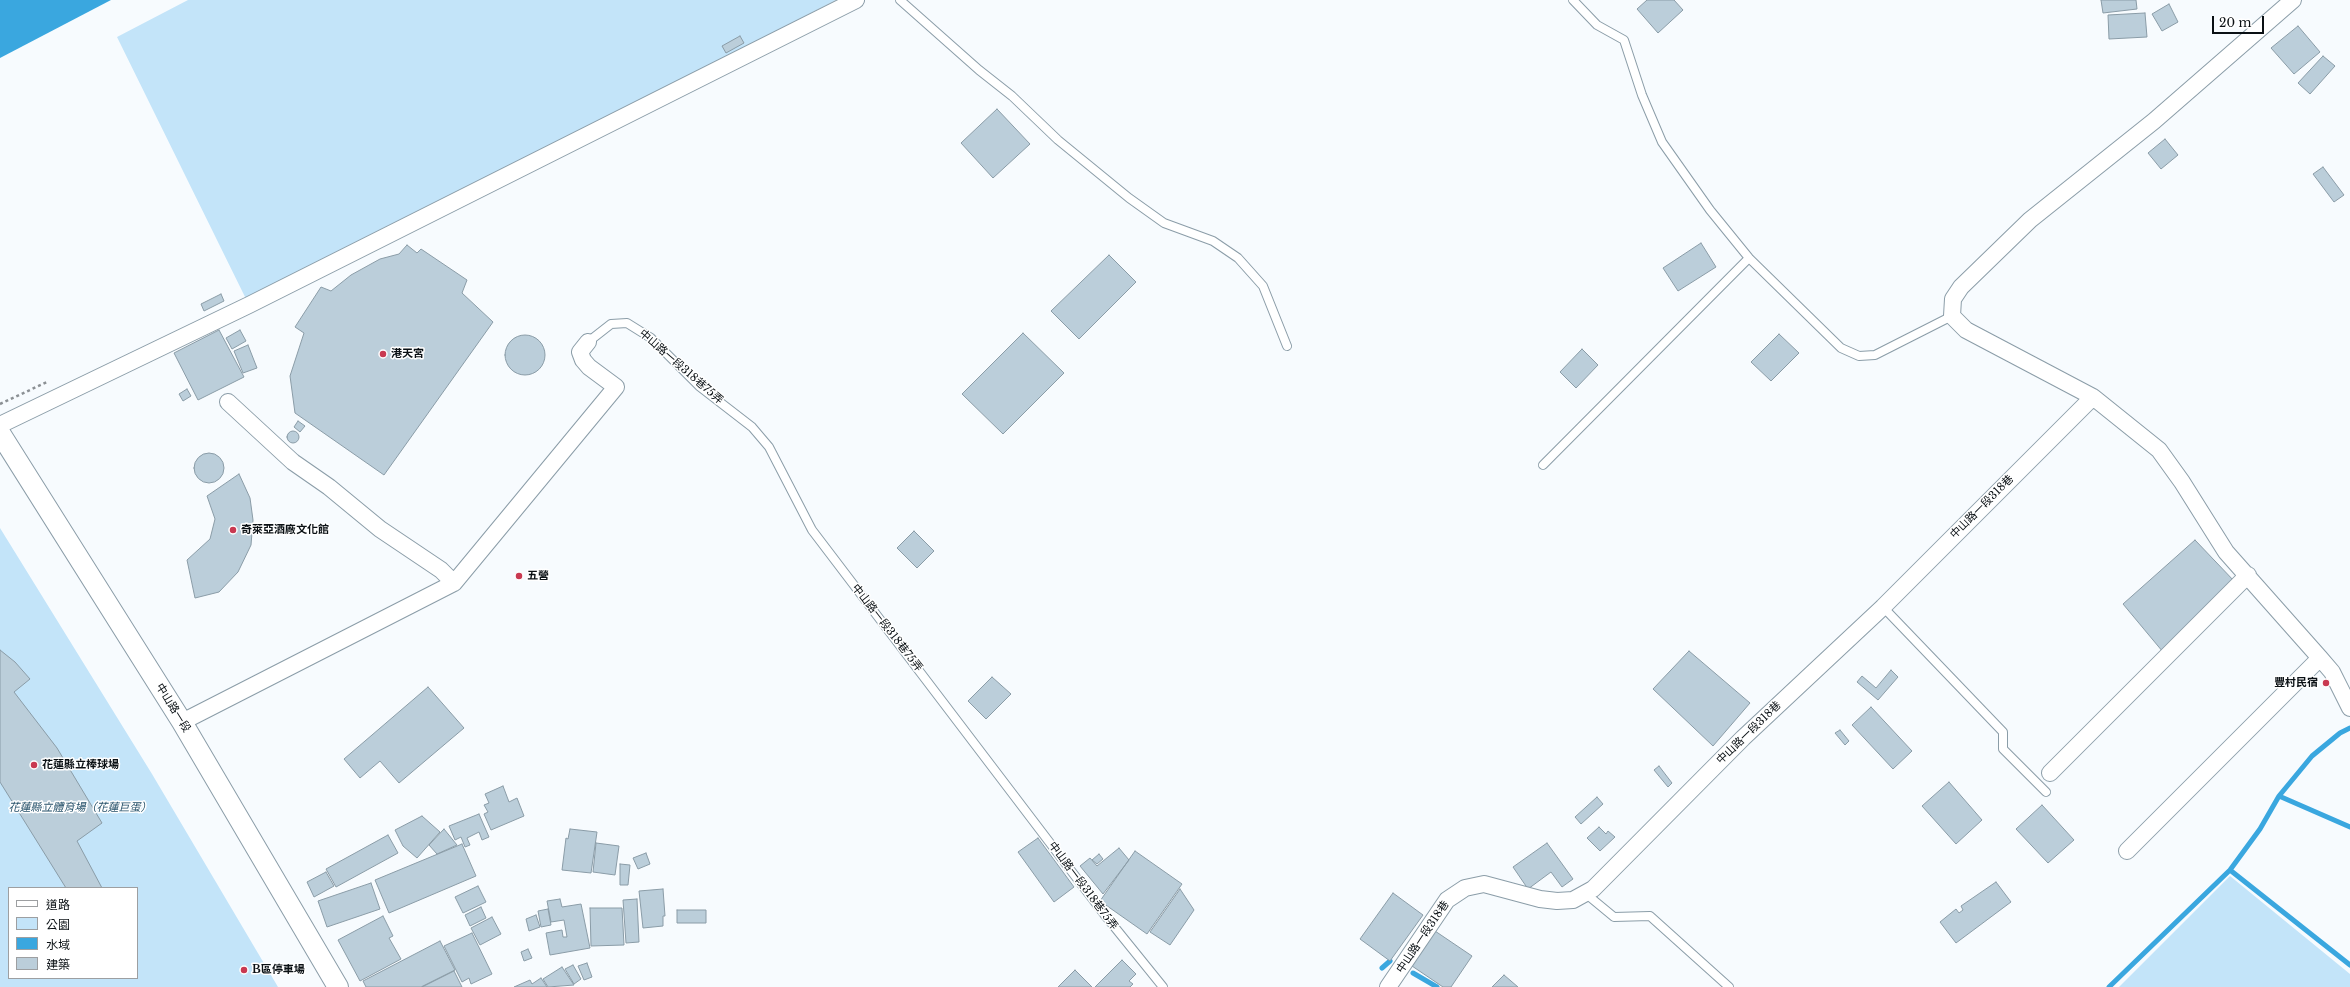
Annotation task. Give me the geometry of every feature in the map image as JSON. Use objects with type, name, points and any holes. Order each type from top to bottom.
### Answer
[{"type":"street","points":[[0,425],[256,302],[856,0]]},
{"type":"street","points":[[2293,0],[2154,121],[2030,220],[1961,287],[1953,299],[1952,316],[1966,330],[2092,397],[2159,450],[2182,482],[2226,552],[2248,575],[2332,672],[2350,705]]},
{"type":"street","points":[[182,722],[454,583],[616,387],[589,367],[583,360],[580,352],[588,342]]},
{"type":"street","name":"中山路一段318巷","points":[[1388,987],[1447,900],[1465,888],[1484,884],[1540,899],[1557,901],[1573,900],[1593,889],[1743,738],[1883,607],[2092,397]]},
{"type":"street","points":[[228,402],[293,462],[329,487],[380,529],[441,570],[454,583]]},
{"type":"street","name":"中山路一段","points":[[0,433],[182,722],[338,987]]},
{"type":"street","points":[[2050,772],[2248,575]]},
{"type":"street","points":[[2127,851],[2320,658]]},
{"type":"lane","points":[[900,0],[979,70],[1012,96],[1058,140],[1129,198],[1164,223],[1213,241],[1238,258],[1263,286],[1287,346]]},
{"type":"lane","points":[[1573,0],[1597,25],[1624,40],[1642,94],[1662,142],[1710,210],[1749,258],[1841,348],[1859,356],[1875,355],[1952,316]]},
{"type":"lane","points":[[1543,465],[1749,258]]},
{"type":"lane","name":"中山路一段318巷75弄","points":[[588,342],[610,324],[627,323],[651,338],[699,386],[752,427],[769,447],[812,530],[1104,914],[1163,987]]},
{"type":"lane","points":[[1883,607],[2003,732],[2003,749],[2046,792]]},
{"type":"lane","points":[[1585,894],[1614,917],[1650,916],[1729,987]]},
{"type":"path","points":[[0,404],[13,397]]},
{"type":"green space","points":[[188,0],[836,0],[249,305],[117,37]]},
{"type":"green space","name":"花蓮縣立體育場（花蓮巨蛋）","points":[[0,528],[152,774],[278,987],[0,987]]},
{"type":"green space","points":[[2230,876],[2350,974],[2350,987],[2119,987]]},
{"type":"water","points":[[0,0],[111,0],[0,58]]},
{"type":"building","points":[[1647,0],[1674,0],[1683,10],[1658,33],[1637,9]]},
{"type":"building","points":[[2101,0],[2136,0],[2137,9],[2103,13]]},
{"type":"building","points":[[2169,4],[2178,22],[2162,31],[2152,14]]},
{"type":"building","points":[[2145,13],[2147,37],[2109,39],[2108,15]]},
{"type":"building","points":[[2298,26],[2320,52],[2294,74],[2271,48]]},
{"type":"building","points":[[740,36],[744,43],[726,53],[722,46]]},
{"type":"building","points":[[2323,56],[2335,66],[2310,94],[2298,83]]},
{"type":"building","points":[[997,109],[1030,144],[993,178],[961,143]]},
{"type":"building","points":[[2165,139],[2178,155],[2161,169],[2148,153]]},
{"type":"building","points":[[2323,167],[2344,195],[2334,202],[2313,174]]},
{"type":"building","points":[[1701,243],[1716,267],[1678,291],[1663,268]]},
{"type":"building","name":"港天宮","points":[[407,245],[417,253],[421,249],[467,280],[462,293],[493,322],[384,475],[295,413],[290,376],[304,333],[295,327],[321,287],[331,291],[351,275],[380,259],[399,254]]},
{"type":"building","points":[[1109,255],[1136,282],[1079,339],[1051,311]]},
{"type":"building","points":[[221,294],[224,301],[204,311],[201,304]]},
{"type":"building","points":[[219,330],[244,377],[198,400],[174,353]]},
{"type":"building","points":[[240,330],[246,341],[232,349],[226,338]]},
{"type":"building","points":[[1023,333],[1064,373],[1003,434],[962,394]]},
{"type":"building","points":[[1779,334],[1799,353],[1771,381],[1751,362]]},
{"type":"building","points":[[525,335],[533,337],[539,341],[543,347],[545,355],[543,363],[539,369],[533,373],[525,375],[517,373],[511,369],[507,363],[505,355],[507,347],[511,341],[517,337]]},
{"type":"building","points":[[248,345],[257,368],[243,373],[234,351]]},
{"type":"building","points":[[1582,349],[1598,365],[1576,388],[1560,372]]},
{"type":"building","points":[[187,389],[191,396],[183,401],[179,394]]},
{"type":"building","points":[[298,421],[305,426],[300,432],[294,427]]},
{"type":"building","points":[[291,431],[295,431],[299,437],[295,443],[291,443],[287,439],[287,435]]},
{"type":"building","points":[[209,453],[220,457],[224,468],[220,479],[209,483],[198,479],[194,468],[198,457]]},
{"type":"building","name":"奇萊亞酒廠文化館","points":[[239,474],[250,498],[253,520],[251,545],[238,572],[219,592],[195,598],[187,560],[210,539],[215,519],[207,496]]},
{"type":"building","points":[[914,531],[934,551],[917,568],[897,548]]},
{"type":"building","points":[[2195,540],[2235,582],[2163,652],[2123,604]]},
{"type":"building","name":"花蓮縣立棒球場","points":[[0,650],[15,662],[30,679],[14,692],[57,748],[102,823],[77,841],[101,887],[65,887],[0,782]]},
{"type":"building","points":[[1689,651],[1750,703],[1713,746],[1653,689]]},
{"type":"building","points":[[1891,670],[1898,677],[1878,700],[1857,682],[1862,676],[1876,688]]},
{"type":"building","points":[[992,677],[1011,694],[986,719],[968,701]]},
{"type":"building","points":[[428,687],[464,728],[399,783],[380,761],[360,778],[344,759]]},
{"type":"building","points":[[1871,707],[1912,751],[1893,769],[1852,725]]},
{"type":"building","points":[[1840,730],[1849,741],[1845,745],[1835,733]]},
{"type":"building","points":[[1659,766],[1672,783],[1668,787],[1654,770]]},
{"type":"building","points":[[1949,782],[1982,820],[1956,844],[1922,806]]},
{"type":"building","points":[[503,786],[509,802],[517,798],[524,816],[491,830],[484,814],[488,812],[484,805],[489,803],[485,794]]},
{"type":"building","points":[[1597,797],[1603,804],[1581,824],[1575,817]]},
{"type":"building","points":[[2042,805],[2074,840],[2048,863],[2016,829]]},
{"type":"building","points":[[479,814],[489,837],[482,840],[479,832],[467,838],[470,845],[465,847],[461,837],[455,840],[449,826]]},
{"type":"building","points":[[422,816],[440,832],[417,858],[403,846],[395,830]]},
{"type":"building","points":[[1599,827],[1606,834],[1608,831],[1615,837],[1600,851],[1587,838]]},
{"type":"building","points":[[444,829],[457,845],[437,854],[429,845]]},
{"type":"building","points":[[570,829],[597,832],[591,873],[562,870],[566,838],[568,839]]},
{"type":"building","points":[[388,835],[398,853],[336,887],[326,869]]},
{"type":"building","points":[[1038,838],[1074,887],[1054,902],[1018,852]]},
{"type":"building","points":[[596,843],[619,846],[615,875],[593,872]]},
{"type":"building","points":[[1547,843],[1573,879],[1562,887],[1551,872],[1528,889],[1513,867]]},
{"type":"building","points":[[462,844],[476,876],[389,913],[375,880]]},
{"type":"building","points":[[1119,848],[1129,860],[1103,894],[1080,866],[1090,858],[1097,866]]},
{"type":"building","points":[[1135,851],[1182,884],[1147,934],[1100,901]]},
{"type":"building","points":[[646,853],[650,864],[638,869],[633,858]]},
{"type":"building","points":[[1099,854],[1103,859],[1097,864],[1092,860]]},
{"type":"building","points":[[620,864],[630,865],[628,885],[620,885]]},
{"type":"building","points":[[326,872],[334,886],[314,897],[307,882]]},
{"type":"building","points":[[1996,882],[2011,902],[1956,943],[1940,922],[1956,909],[1959,913],[1963,910],[1961,906]]},
{"type":"building","points":[[371,883],[380,909],[327,927],[318,901]]},
{"type":"building","points":[[478,886],[486,902],[463,913],[455,897]]},
{"type":"building","points":[[663,889],[665,916],[663,916],[663,926],[643,928],[639,891]]},
{"type":"building","points":[[1180,889],[1194,910],[1170,945],[1150,932]]},
{"type":"building","points":[[1393,893],[1423,915],[1390,961],[1360,939]]},
{"type":"building","points":[[560,899],[562,907],[581,904],[590,948],[550,955],[546,933],[562,930],[563,937],[567,937],[564,920],[551,922],[547,901]]},
{"type":"building","points":[[637,899],[639,942],[626,943],[623,900]]},
{"type":"building","points":[[481,907],[486,918],[470,926],[465,915]]},
{"type":"building","points":[[590,908],[622,908],[624,945],[591,946]]},
{"type":"building","points":[[548,909],[551,925],[541,927],[538,911]]},
{"type":"building","points":[[677,910],[706,910],[706,923],[677,923]]},
{"type":"building","points":[[536,915],[540,927],[529,931],[526,919]]},
{"type":"building","points":[[383,916],[393,936],[389,938],[401,959],[360,981],[338,940]]},
{"type":"building","points":[[492,917],[501,934],[480,945],[471,928]]},
{"type":"building","points":[[1435,931],[1472,956],[1451,987],[1443,987],[1412,966]]},
{"type":"building","points":[[472,933],[492,974],[471,984],[469,978],[462,982],[444,946]]},
{"type":"building","points":[[440,941],[455,970],[421,987],[366,987],[363,981]]},
{"type":"building","points":[[528,949],[532,958],[524,961],[521,952]]},
{"type":"building","points":[[1122,960],[1136,974],[1129,981],[1133,984],[1130,987],[1095,987]]},
{"type":"building","points":[[587,963],[592,977],[584,980],[578,966]]},
{"type":"building","points":[[573,965],[581,979],[574,984],[565,969]]},
{"type":"building","points":[[562,967],[574,985],[548,987],[543,979]]},
{"type":"building","points":[[1075,970],[1092,987],[1058,987]]},
{"type":"building","points":[[454,971],[462,987],[422,987]]},
{"type":"building","points":[[1504,975],[1518,987],[1492,987]]},
{"type":"building","points":[[541,978],[547,987],[514,987],[530,980],[532,984]]},
{"type":"waterway","points":[[2109,987],[2230,870],[2260,829],[2279,796],[2312,756],[2340,733],[2350,728]]},
{"type":"waterway","points":[[2279,796],[2350,827]]},
{"type":"waterway","points":[[2230,870],[2350,965]]},
{"type":"waterway","points":[[1382,968],[1390,961]]},
{"type":"waterway","points":[[1413,973],[1437,987]]},
{"type":"place","name":"港天宮","points":[[383,354]]},
{"type":"place","name":"奇萊亞酒廠文化館","points":[[233,530]]},
{"type":"place","name":"五營","points":[[519,576]]},
{"type":"place","name":"豐村民宿","points":[[2326,683]]},
{"type":"place","name":"花蓮縣立棒球場","points":[[34,765]]},
{"type":"place","name":"B區停車場","points":[[244,970]]}]
